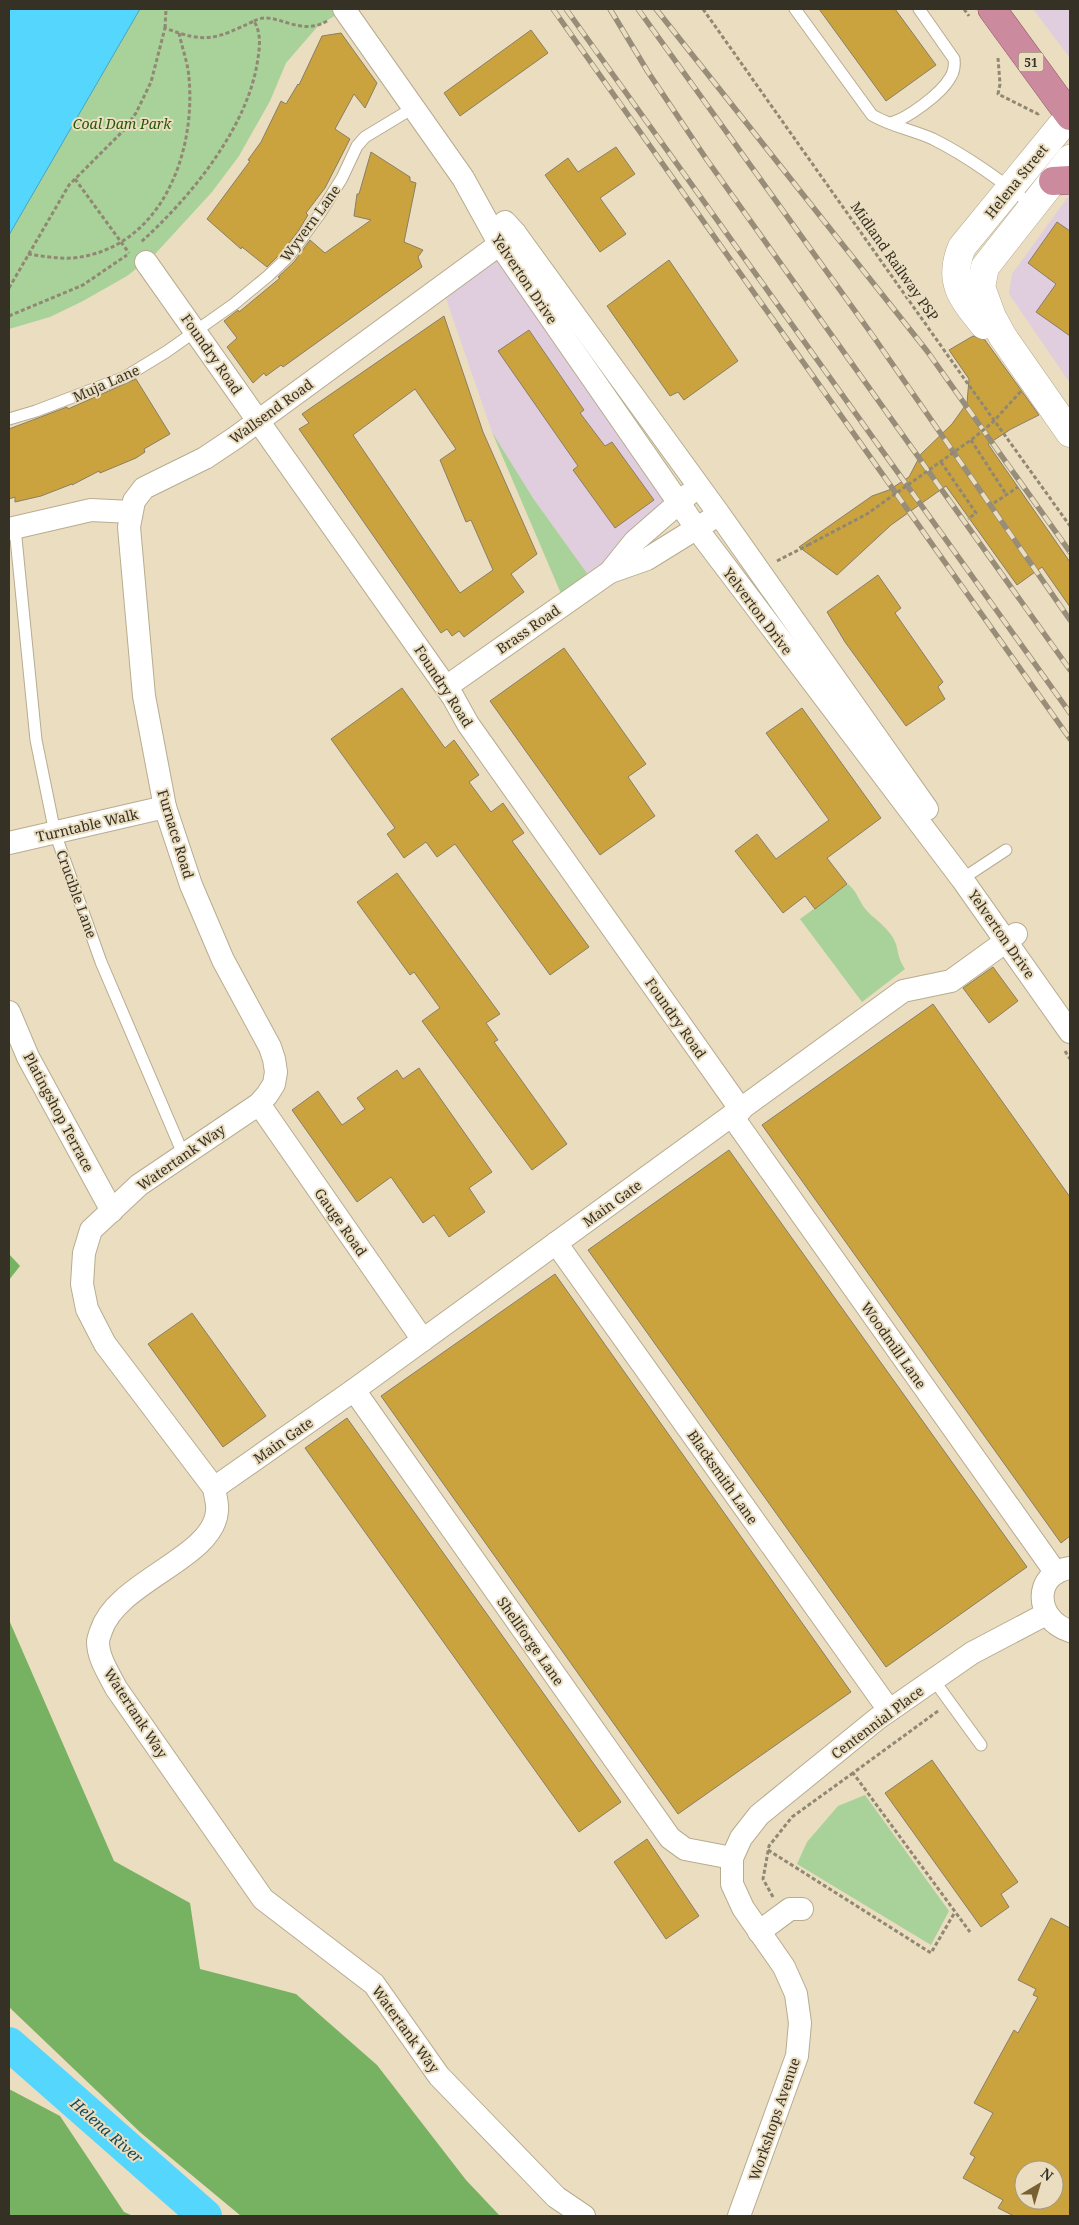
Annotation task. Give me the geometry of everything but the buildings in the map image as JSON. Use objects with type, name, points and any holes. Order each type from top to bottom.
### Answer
[{"type":"highway","name":"51","points":[[981,13],[1070,116]]},
{"type":"street","name":"Yelverton Drive","points":[[337,14],[413,108],[508,239],[719,514],[967,875],[1012,937],[1070,1010]]},
{"type":"street","name":"Helena Street","points":[[1003,337],[982,294],[982,279],[986,267],[991,235],[1010,188],[1070,116]]},
{"type":"street","name":"Helena Street","points":[[1003,337],[986,327],[958,288],[955,266],[962,247],[991,235],[1033,206],[1061,180],[1070,159]]},
{"type":"street","name":"Yelverton Drive","points":[[508,239],[697,529],[967,875]]},
{"type":"street","name":"Wallsend Road","points":[[131,512],[138,493],[144,488],[205,458],[508,239]]},
{"type":"street","name":"Foundry Road","points":[[138,258],[196,332],[259,420],[446,687],[468,724],[737,1113]]},
{"type":"street","points":[[1003,337],[1070,433]]},
{"type":"street","name":"Brass Road","points":[[610,572],[635,541],[698,486]]},
{"type":"street","points":[[12,529],[91,510],[131,512]]},
{"type":"street","name":"Furnace Road","points":[[131,512],[130,527],[144,696],[165,807],[191,885],[223,960],[274,1059],[276,1072],[274,1084],[259,1104]]},
{"type":"street","name":"Brass Road","points":[[446,687],[610,572],[647,559],[719,514]]},
{"type":"street","name":"Turntable Walk","points":[[9,844],[165,807]]},
{"type":"street","name":"Yelverton Drive","points":[[1012,937],[1070,1031]]},
{"type":"street","name":"Main Gate","points":[[214,1488],[354,1390],[903,991],[951,981],[1012,937]]},
{"type":"street","name":"Platingshop Terrace","points":[[9,1012],[28,1056],[112,1211]]},
{"type":"street","name":"Watertank Way","points":[[259,1104],[139,1185],[92,1230],[84,1253],[82,1284],[86,1310],[105,1344],[214,1488],[217,1511],[211,1529],[197,1545],[118,1603],[104,1621],[98,1642],[103,1662],[116,1688],[263,1898],[374,1984],[439,2076],[556,2197],[584,2216]]},
{"type":"street","name":"Gauge Road","points":[[259,1104],[423,1340]]},
{"type":"street","name":"Woodmill Lane","points":[[737,1113],[1063,1571]]},
{"type":"street","name":"Blacksmith Lane","points":[[556,1243],[889,1710]]},
{"type":"street","name":"Shellforge Lane","points":[[354,1390],[670,1838],[685,1849],[732,1858]]},
{"type":"street","points":[[1063,1571],[1045,1587],[1043,1596],[1046,1614],[1052,1622],[1070,1631]]},
{"type":"street","name":"Centennial Place","points":[[732,1858],[741,1838],[759,1815],[889,1710],[972,1652],[1046,1614]]},
{"type":"street","name":"Workshops Avenue","points":[[732,1858],[732,1884],[742,1908],[784,1967],[796,1994],[800,2023],[797,2056],[739,2216]]},
{"type":"street","points":[[759,1932],[790,1909],[802,1909]]},
{"type":"lane","points":[[795,9],[872,114],[882,121],[921,134],[962,155],[1033,206]]},
{"type":"lane","points":[[890,123],[903,120],[942,88],[950,79],[955,68],[954,59],[919,9]]},
{"type":"lane","name":"Wyvern Lane","points":[[196,332],[250,292],[288,257],[319,215],[342,178],[357,146],[365,137],[413,108]]},
{"type":"lane","name":"Muja Lane","points":[[9,419],[36,411],[125,377],[196,332]]},
{"type":"lane","name":"Crucible Lane","points":[[12,529],[36,740],[55,833],[101,962],[184,1156]]},
{"type":"lane","points":[[967,875],[1006,850]]},
{"type":"lane","points":[[933,1679],[982,1745]]},
{"type":"path","points":[[9,288],[69,185],[123,132],[136,113],[151,82],[165,28],[166,9]]},
{"type":"path","name":"Midland Railway PSP","points":[[703,9],[1070,526]]},
{"type":"path","points":[[964,9],[981,13]]},
{"type":"path","points":[[165,28],[179,34],[208,39],[219,37],[254,21],[272,18],[292,26],[318,26],[337,14]]},
{"type":"path","points":[[9,316],[83,285],[138,258],[230,134],[252,89],[255,76],[260,48],[259,30],[254,21]]},
{"type":"path","points":[[28,254],[73,258],[87,255],[121,242],[145,222],[160,205],[179,169],[185,147],[190,100],[189,77],[179,34]]},
{"type":"path","points":[[998,57],[1000,84],[998,94],[1038,114]]},
{"type":"path","points":[[75,179],[121,242],[138,258]]},
{"type":"path","points":[[758,570],[867,514],[992,424],[1022,390]]},
{"type":"path","points":[[971,440],[1006,494]]},
{"type":"path","points":[[941,462],[976,513],[968,519]]},
{"type":"path","points":[[994,503],[1018,487]]},
{"type":"path","points":[[777,1902],[763,1879],[768,1850],[769,1846],[792,1817],[938,1711]]},
{"type":"path","points":[[853,1773],[970,1932]]},
{"type":"path","points":[[768,1850],[931,1953],[955,1912]]},
{"type":"shaded area","points":[[1033,9],[1070,9],[1070,58]]},
{"type":"shaded area","points":[[1070,194],[1070,383],[1009,294],[1012,274]]},
{"type":"shaded area","points":[[500,245],[679,503],[594,583],[533,498],[492,432],[442,287]]},
{"type":"green space","name":"Coal Dam Park","points":[[9,9],[344,10],[318,26],[286,63],[270,101],[239,156],[212,192],[156,253],[127,276],[83,301],[50,317],[9,329]]},
{"type":"green space","points":[[492,432],[533,498],[594,583],[565,603]]},
{"type":"green space","points":[[848,884],[854,890],[865,909],[890,934],[896,944],[905,969],[862,1002],[800,919]]},
{"type":"green space","points":[[9,1254],[20,1266],[9,1280]]},
{"type":"green space","points":[[9,1620],[114,1861],[190,1903],[200,1969],[296,1994],[377,2065],[466,2180],[500,2216],[241,2216],[141,2133],[9,2007]]},
{"type":"green space","points":[[865,1795],[949,1911],[931,1945],[797,1864],[807,1842],[838,1806]]},
{"type":"green space","points":[[9,2089],[60,2116],[124,2212],[133,2216],[9,2216]]},
{"type":"water","points":[[9,9],[140,9],[9,235]]},
{"type":"waterway","name":"Helena River","points":[[9,2044],[205,2216]]},
{"type":"railway","points":[[553,9],[1070,739]]},
{"type":"railway","points":[[566,9],[1070,713]]},
{"type":"railway","points":[[610,9],[648,72],[707,160],[1070,670]]},
{"type":"railway","points":[[638,9],[873,336],[1070,620]]},
{"type":"railway","points":[[656,9],[927,351],[1070,552]]}]
